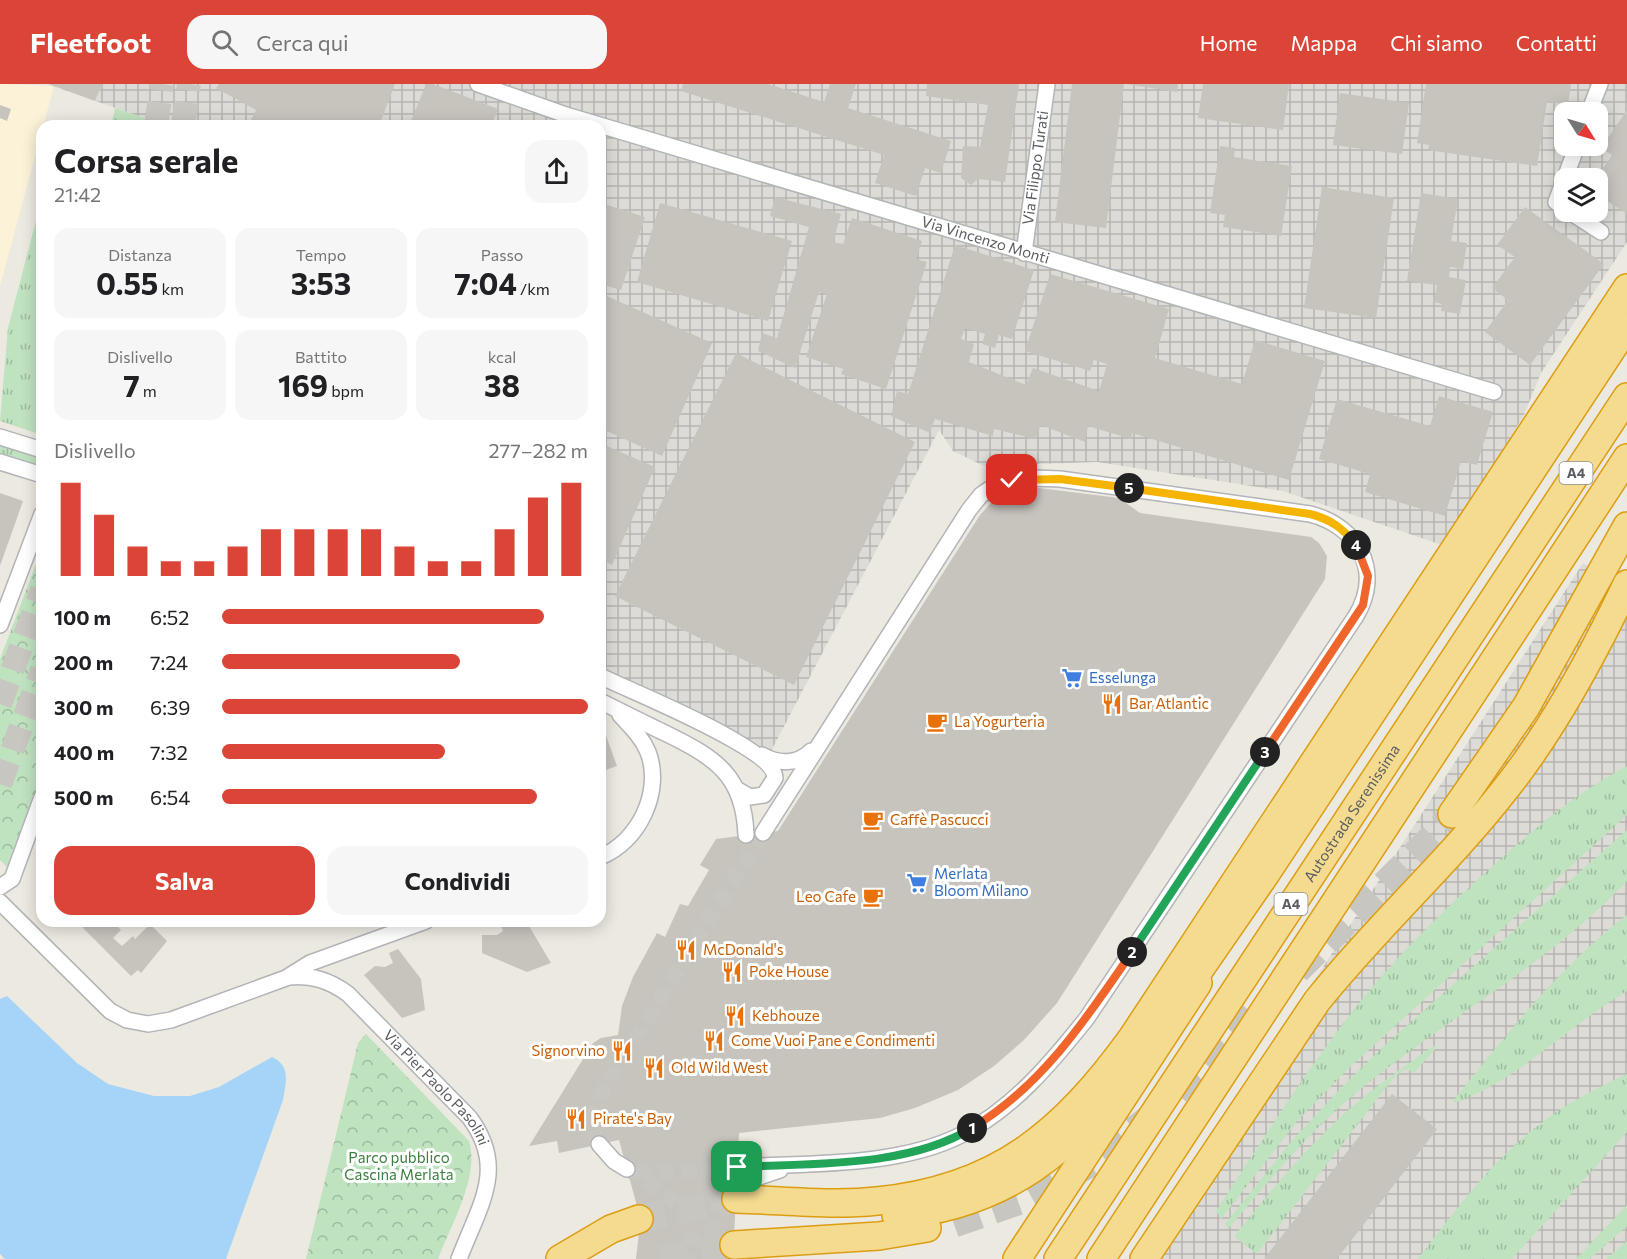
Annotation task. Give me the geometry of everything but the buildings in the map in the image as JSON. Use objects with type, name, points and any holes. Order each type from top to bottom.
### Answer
[{"type":"highway","points":[[741,1196],[876,1202],[949,1187],[985,1174],[1013,1159],[1072,1112],[1104,1076],[1132,1038],[1627,288]]},
{"type":"highway","points":[[741,1196],[853,1216],[908,1214],[954,1205],[1021,1178],[1062,1148],[1103,1107],[1265,875],[1627,326]]},
{"type":"highway","name":"Autostrada Serenissima","points":[[1058,1259],[1627,397]]},
{"type":"highway","name":"A4","points":[[1101,1259],[1627,458]]},
{"type":"highway","points":[[1452,814],[1526,707],[1627,526]]},
{"type":"highway","points":[[1582,667],[1627,565]]},
{"type":"highway","points":[[1144,1259],[1317,1002],[1344,968],[1475,827],[1508,786],[1560,708],[1627,584]]},
{"type":"highway","name":"A4","points":[[1017,1259],[1169,1030],[1265,875]]},
{"type":"highway","points":[[560,1259],[611,1229],[639,1219]]},
{"type":"highway","points":[[734,1245],[879,1236],[954,1224]]},
{"type":"street","name":"Via Vincenzo Monti","points":[[478,84],[583,120]]},
{"type":"street","name":"Via Filippo Turati","points":[[1024,253],[1047,84]]},
{"type":"street","points":[[1593,102],[1599,84]]},
{"type":"street","name":"Via Vincenzo Monti","points":[[606,127],[1494,392]]},
{"type":"street","points":[[1586,222],[1601,232]]},
{"type":"street","points":[[0,437],[36,448]]},
{"type":"street","points":[[0,462],[36,473]]},
{"type":"street","points":[[737,1167],[902,1155],[952,1139],[995,1114],[1041,1072],[1087,1018],[1356,616],[1366,594],[1368,576],[1358,547],[1343,530],[1325,518],[1310,514],[1060,479],[1012,480],[994,486],[981,495],[969,510],[816,746],[763,833]]},
{"type":"street","points":[[0,625],[36,530]]},
{"type":"street","points":[[606,679],[744,744],[768,759],[786,762],[800,759],[816,746]]},
{"type":"street","points":[[607,705],[699,750],[723,769],[738,790],[745,816],[746,835]]},
{"type":"street","points":[[606,854],[621,845],[645,815],[653,777],[648,753],[639,736],[607,705]]},
{"type":"street","points":[[738,790],[750,797],[758,797],[773,784],[775,773],[772,767],[754,751]]},
{"type":"street","points":[[0,887],[12,879],[36,813]]},
{"type":"street","name":"Via Pier Paolo Pasolini","points":[[0,902],[110,1011],[127,1020],[148,1024],[171,1020],[286,978],[310,963],[409,927]]},
{"type":"street","name":"Via Pier Paolo Pasolini","points":[[286,978],[305,976],[321,979],[348,994],[470,1117],[482,1133],[489,1152],[490,1172],[459,1259]]},
{"type":"street","points":[[599,1144],[614,1161],[627,1169]]},
{"type":"street","points":[[741,1196],[803,1163]]},
{"type":"shaded area","points":[[0,84],[54,86],[45,120],[36,120],[36,153],[0,286]]},
{"type":"shaded area","points":[[47,84],[1627,84],[1627,242],[1541,373],[1524,415],[1445,546],[1283,491],[1097,462],[984,466],[953,451],[939,430],[768,757],[606,673],[606,120],[150,120]]},
{"type":"shaded area","points":[[1583,563],[1627,589],[1627,1259],[1148,1259],[1273,1045]]},
{"type":"green space","points":[[115,108],[150,120],[112,120]]},
{"type":"green space","points":[[36,221],[36,433],[0,421],[8,328]]},
{"type":"green space","points":[[0,445],[36,456],[36,465],[0,454]]},
{"type":"green space","points":[[36,564],[36,791],[7,867],[0,860],[0,659]]},
{"type":"green space","points":[[1627,766],[1627,815],[1351,1066],[1298,1120],[1221,1219],[1216,1211],[1295,1090],[1346,1020],[1399,957],[1496,863],[1558,810]]},
{"type":"green space","points":[[1627,830],[1627,881],[1568,936],[1405,1054],[1333,1113],[1297,1150],[1228,1229],[1225,1224],[1291,1142],[1341,1088],[1386,1044]]},
{"type":"green space","points":[[1627,915],[1627,991],[1502,1080],[1455,1103],[1453,1101],[1534,1003],[1578,957]]},
{"type":"green space","name":"Parco pubblico Cascina Merlata","points":[[366,1034],[469,1141],[471,1169],[467,1185],[438,1259],[306,1259],[358,1043]]},
{"type":"green space","points":[[1435,1045],[1436,1048],[1414,1073],[1406,1069],[1395,1076],[1257,1254],[1236,1238],[1235,1235],[1304,1153],[1341,1116]]},
{"type":"green space","points":[[1627,1074],[1627,1132],[1512,1259],[1418,1259],[1475,1187],[1522,1138],[1571,1103]]},
{"type":"green space","points":[[1627,1205],[1627,1226],[1590,1259],[1576,1259]]},
{"type":"green space","points":[[1627,1241],[1627,1259],[1606,1259]]},
{"type":"water","points":[[7,996],[77,1063],[108,1084],[154,1096],[190,1096],[219,1087],[272,1057],[282,1065],[286,1075],[283,1100],[226,1259],[5,1259],[0,1254],[0,999]]},
{"type":"tunnel","points":[[157,120],[162,84]]},
{"type":"tunnel","points":[[184,120],[189,84]]},
{"type":"tunnel","points":[[0,704],[36,606]]},
{"type":"tunnel","points":[[0,784],[36,686]]},
{"type":"tunnel","points":[[1297,971],[1433,836],[1452,814]]},
{"type":"tunnel","points":[[599,1144],[593,1126],[601,1094],[763,833]]},
{"type":"tunnel","points":[[1176,1092],[1255,1013]]},
{"type":"tunnel","points":[[954,1224],[1026,1199],[1092,1163],[1149,1118]]},
{"type":"tunnel","points":[[636,1171],[651,1173],[737,1167]]},
{"type":"tunnel","points":[[627,1169],[665,1194],[685,1216],[692,1243],[688,1259]]},
{"type":"tunnel","points":[[712,1259],[712,1233],[716,1212],[727,1194],[750,1180]]},
{"type":"tunnel","points":[[639,1219],[736,1199]]},
{"type":"tunnel","points":[[661,1259],[734,1245]]},
{"type":"place","name":"Esselunga","points":[[1072,678]]},
{"type":"place","name":"Bar Atlantic","points":[[1112,704]]},
{"type":"place","name":"La Yogurteria","points":[[937,722]]},
{"type":"place","name":"Caffè Pascucci","points":[[873,820]]},
{"type":"place","name":"Merlata Bloom Milano","points":[[917,883]]},
{"type":"place","name":"Leo Cafe","points":[[873,897]]},
{"type":"place","name":"McDonald's","points":[[686,950]]},
{"type":"place","name":"Poke House","points":[[732,972]]},
{"type":"place","name":"Kebhouze","points":[[735,1016]]},
{"type":"place","name":"Come Vuoi Pane e Condimenti","points":[[714,1041]]},
{"type":"place","name":"Signorvino","points":[[622,1051]]},
{"type":"place","name":"Old Wild West","points":[[654,1068]]},
{"type":"place","name":"Pirate's Bay","points":[[576,1119]]},
{"type":"route","points":[[737,1167],[902,1155],[961,1135],[1011,1101],[1041,1072],[1087,1018],[1363,605],[1368,576],[1358,547],[1338,525],[1325,518],[1060,479],[1012,480]]}]
